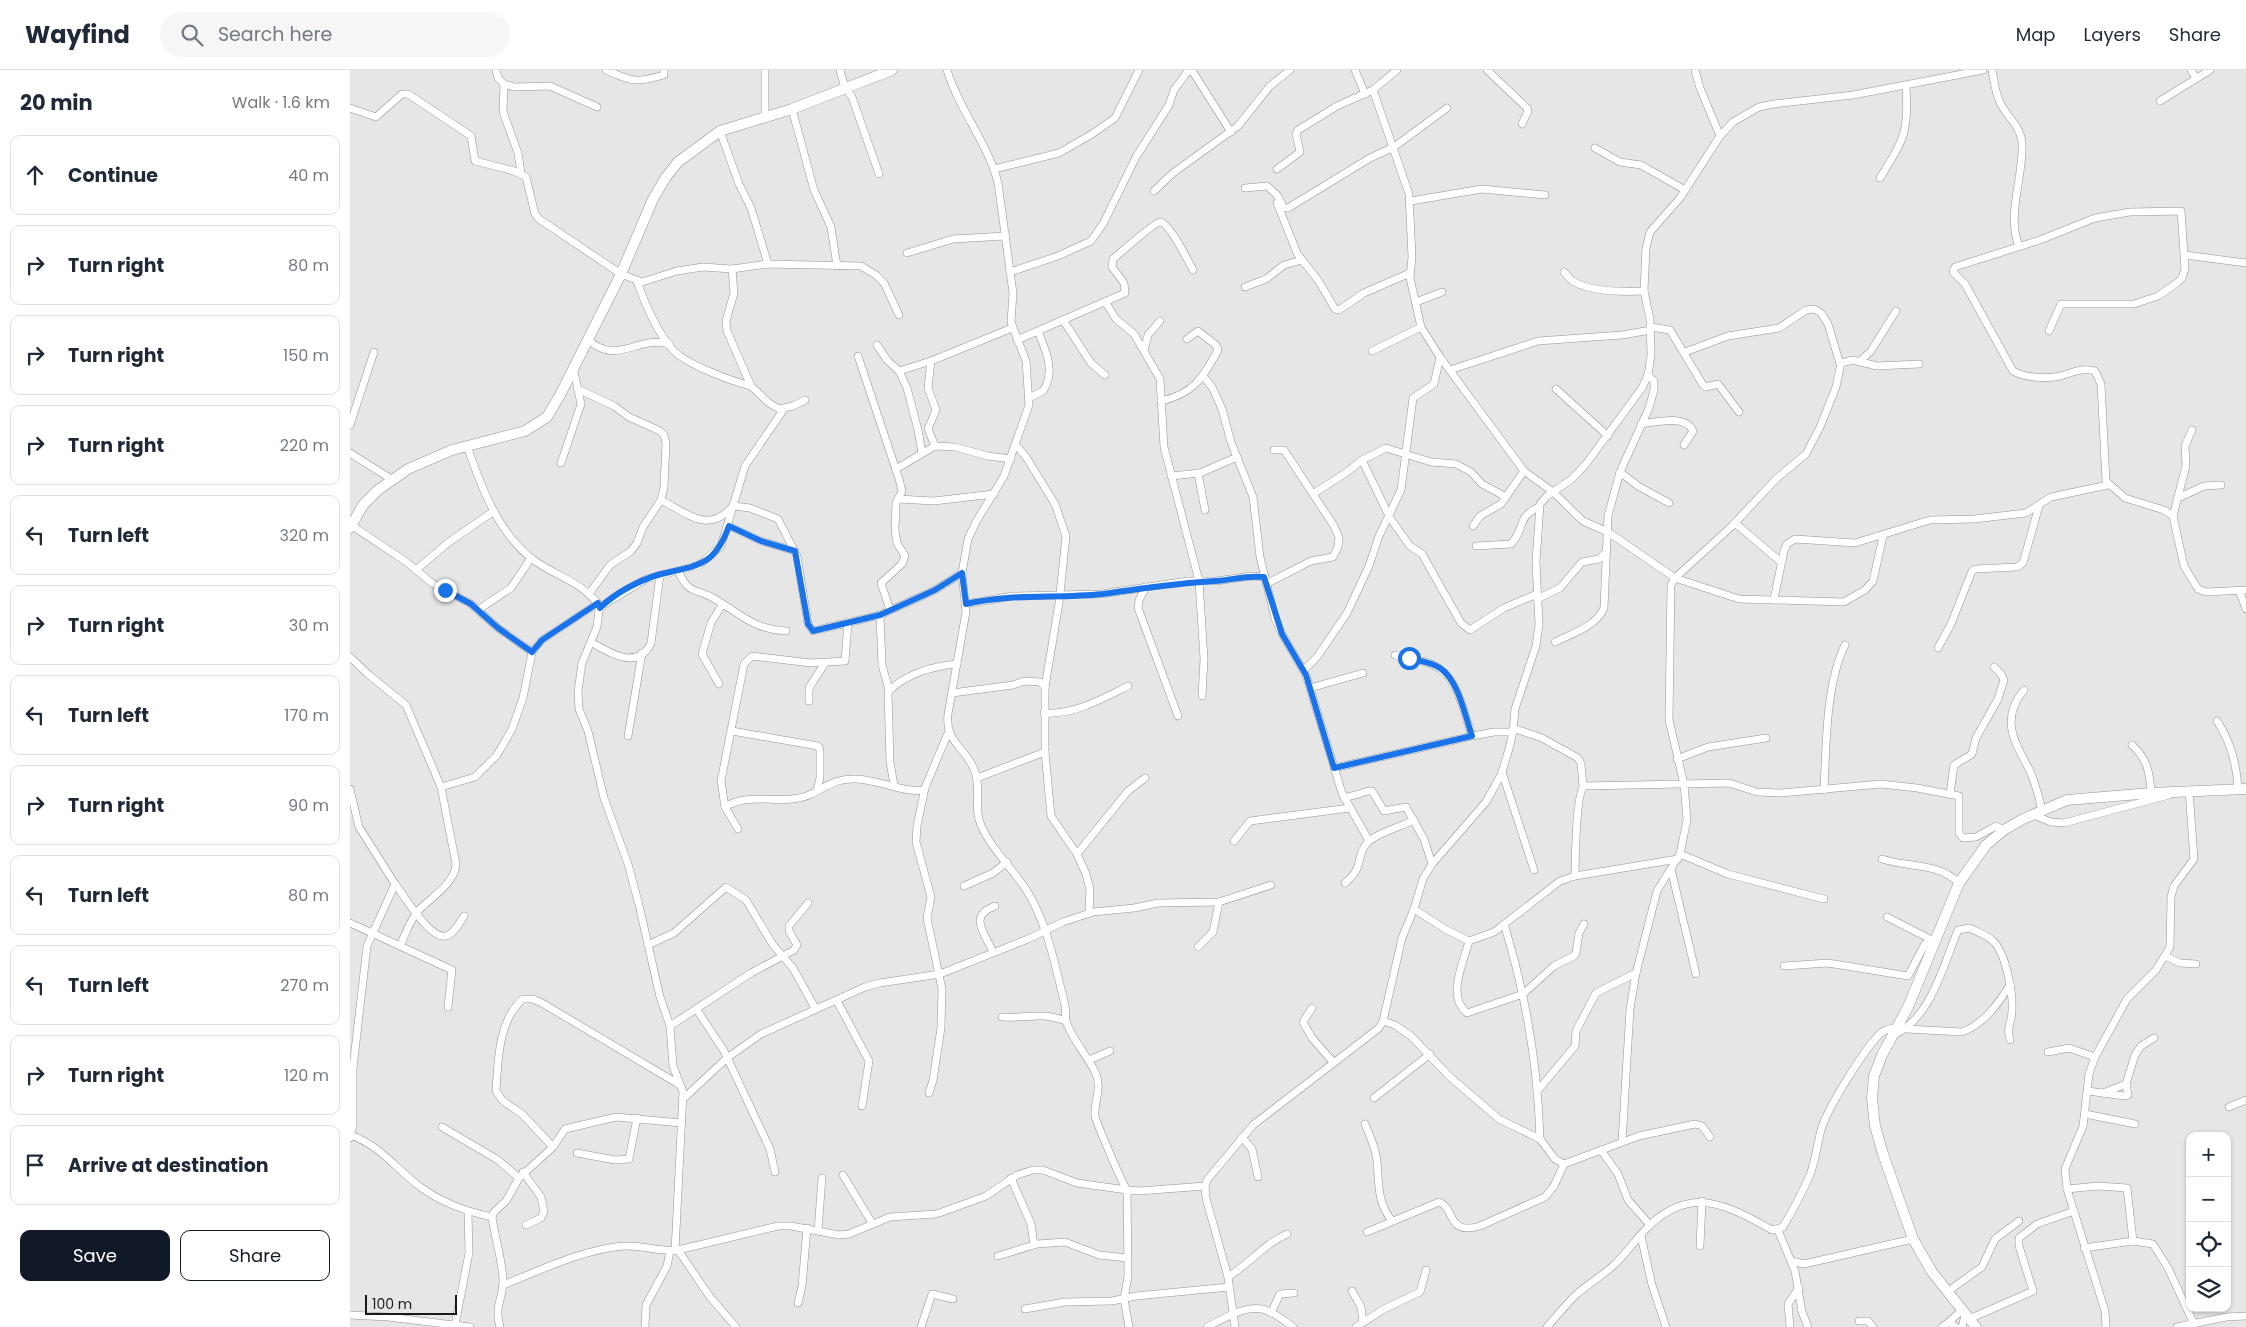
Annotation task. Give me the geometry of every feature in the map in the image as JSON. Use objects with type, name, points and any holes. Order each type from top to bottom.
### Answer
[{"type":"street","points":[[496,70],[498,78],[504,84],[514,87],[550,86],[597,107]]},
{"type":"street","points":[[606,70],[628,80],[639,82],[664,75],[664,70]]},
{"type":"street","points":[[765,70],[765,117]]},
{"type":"street","points":[[840,70],[845,88],[852,97],[879,174]]},
{"type":"street","points":[[532,652],[466,601],[432,582],[367,534],[350,527],[363,505],[391,479],[422,462],[468,446],[514,436],[541,422],[551,411],[621,274],[652,199],[678,162],[720,132],[792,109],[892,70]]},
{"type":"street","points":[[947,70],[964,111],[994,169],[998,183],[1013,293],[1012,328],[1026,361],[1029,398],[1028,412],[1011,459],[994,494],[970,532],[962,573],[966,604],[946,726],[948,733],[966,755],[977,778],[980,823],[1028,892],[1046,929],[1066,1005],[1066,1021],[1097,1076],[1099,1088],[1095,1115],[1096,1122],[1127,1190],[1128,1258],[1124,1299],[1129,1327]]},
{"type":"street","points":[[994,169],[1054,155],[1092,134],[1115,118],[1139,70]]},
{"type":"street","points":[[1154,191],[1173,173],[1231,132],[1252,111],[1270,86],[1290,70]]},
{"type":"street","points":[[1355,70],[1365,94]]},
{"type":"street","points":[[1695,70],[1700,88],[1720,136]]},
{"type":"street","points":[[1234,1327],[1228,1277],[1205,1186],[1206,1180],[1253,1125],[1370,1035],[1383,1021],[1402,938],[1414,909],[1423,879],[1432,864],[1486,802],[1502,772],[1513,730],[1514,709],[1536,646],[1540,616],[1537,596],[1536,562],[1539,507],[1544,498],[1572,480],[1608,436],[1642,388],[1648,375],[1652,355],[1651,329],[1644,291],[1646,248],[1650,232],[1685,190],[1720,136],[1733,122],[1759,107],[1784,102],[1853,95],[1983,70]]},
{"type":"street","points":[[1992,70],[1999,100],[2019,129],[2022,141],[2022,167],[2015,215],[2015,233],[2019,246]]},
{"type":"street","points":[[2191,70],[2196,78]]},
{"type":"street","points":[[2160,101],[2210,70]]},
{"type":"street","points":[[1010,272],[1058,256],[1090,241],[1103,224],[1136,157],[1169,105],[1174,90],[1188,71],[1193,72],[1231,132]]},
{"type":"street","points":[[1277,169],[1300,152],[1296,134],[1298,130],[1338,106],[1373,90],[1395,71]]},
{"type":"street","points":[[1489,71],[1527,108],[1528,111],[1522,124]]},
{"type":"street","points":[[504,84],[503,112],[518,153],[521,173]]},
{"type":"street","points":[[1880,178],[1901,144],[1907,118],[1906,86]]},
{"type":"street","points":[[1373,90],[1411,201],[1412,257],[1410,273],[1421,327],[1440,357],[1524,471],[1553,492],[1574,514],[1593,526],[1608,532],[1675,578],[1726,597],[1839,603],[1857,595],[1872,580],[1884,536]]},
{"type":"street","points":[[350,108],[376,117],[400,96],[408,94],[471,136],[475,160],[521,173],[529,182],[536,216],[621,274],[637,281],[646,281],[690,268],[732,269],[768,264],[861,266],[876,275],[890,291],[899,315]]},
{"type":"street","points":[[1245,188],[1263,184],[1271,189],[1284,208],[1288,208],[1370,158],[1394,147],[1447,108]]},
{"type":"street","points":[[792,109],[814,190],[831,227],[837,266]]},
{"type":"street","points":[[720,132],[754,216],[768,264]]},
{"type":"street","points":[[1595,148],[1620,162],[1641,165],[1685,190]]},
{"type":"street","points":[[1271,189],[1297,253],[1337,310],[1364,293],[1410,273]]},
{"type":"street","points":[[1411,201],[1482,189],[1545,195]]},
{"type":"street","points":[[2049,331],[2060,304],[2129,304],[2158,296],[2182,278],[2185,255],[2180,210],[2130,212],[2095,218],[2049,237],[1955,267],[1953,272],[1964,284],[2013,371],[2022,375],[2052,377],[2087,369],[2098,374],[2101,384],[2104,468],[2108,485],[2125,498],[2164,510],[2173,516]]},
{"type":"street","points":[[1017,340],[1123,294],[1126,290],[1112,267],[1113,259],[1149,228],[1159,222],[1170,230],[1193,270]]},
{"type":"street","points":[[907,253],[953,239],[1006,236]]},
{"type":"street","points":[[2185,255],[2246,262]]},
{"type":"street","points":[[1246,287],[1266,278],[1284,265],[1302,260]]},
{"type":"street","points":[[732,269],[734,294],[726,326],[751,386],[768,403],[777,408],[784,409]]},
{"type":"street","points":[[1564,272],[1573,281],[1580,284],[1609,289],[1644,291]]},
{"type":"street","points":[[637,281],[648,311],[669,344],[679,354],[708,370],[751,386]]},
{"type":"street","points":[[1416,302],[1442,292]]},
{"type":"street","points":[[1106,302],[1116,319],[1134,334],[1159,377],[1164,447],[1199,581],[1204,659],[1202,696]]},
{"type":"street","points":[[1622,1142],[1630,1009],[1636,973],[1657,891],[1679,857],[1687,820],[1684,784],[1669,711],[1670,591],[1675,578],[1735,523],[1776,479],[1808,450],[1836,388],[1840,364],[1828,324],[1821,312],[1814,309],[1806,310],[1779,328],[1728,336],[1685,352]]},
{"type":"street","points":[[1859,362],[1871,351],[1896,311]]},
{"type":"street","points":[[1062,320],[1091,363],[1105,375]]},
{"type":"street","points":[[1144,350],[1149,333],[1160,321]]},
{"type":"street","points":[[1372,351],[1421,327]]},
{"type":"street","points":[[899,371],[931,361],[1012,328]]},
{"type":"street","points":[[1450,370],[1538,340],[1622,335],[1651,329],[1670,330],[1685,352],[1703,385],[1706,387],[1718,384],[1739,412]]},
{"type":"street","points":[[1161,401],[1178,396],[1204,376],[1218,347],[1198,331],[1187,338]]},
{"type":"street","points":[[1029,398],[1043,391],[1050,373],[1047,355],[1038,332]]},
{"type":"street","points":[[587,339],[596,348],[608,352],[649,343],[669,344]]},
{"type":"street","points":[[877,344],[887,360],[899,371],[912,403],[922,453]]},
{"type":"street","points":[[350,425],[374,352]]},
{"type":"street","points":[[858,356],[902,490],[898,499],[896,541],[905,556],[902,564],[881,583],[890,610]]},
{"type":"street","points":[[1304,670],[1317,656],[1347,613],[1369,566],[1379,536],[1390,518],[1401,490],[1413,398],[1434,384],[1440,357]]},
{"type":"street","points":[[1840,364],[1847,360],[1885,366],[1919,364]]},
{"type":"street","points":[[931,361],[928,388],[936,410],[928,429],[935,446]]},
{"type":"street","points":[[561,464],[579,415],[581,401],[580,390],[573,367]]},
{"type":"street","points":[[1555,642],[1577,632],[1601,614],[1606,597],[1608,516],[1620,472],[1654,390],[1654,381],[1648,375]]},
{"type":"street","points":[[1204,376],[1212,387],[1222,408],[1237,457],[1253,497],[1265,580],[1282,634],[1304,670],[1344,798],[1369,841]]},
{"type":"street","points":[[1556,389],[1589,421],[1608,436]]},
{"type":"street","points":[[580,390],[609,403],[626,416],[647,424],[664,434],[666,442],[664,487],[661,500],[643,527],[637,543],[623,557],[610,565],[589,594]]},
{"type":"street","points":[[441,787],[475,777],[501,750],[523,698],[532,652],[542,640],[636,584],[660,575],[699,565],[716,552],[721,546],[729,526],[732,506],[745,466],[784,409],[804,400]]},
{"type":"street","points":[[1641,424],[1661,422],[1686,423],[1693,431],[1684,444]]},
{"type":"street","points":[[2192,430],[2186,446],[2186,466],[2173,516],[2184,566],[2198,589],[2206,592],[2243,590],[2246,609]]},
{"type":"street","points":[[1016,445],[1031,464],[1055,504],[1066,536],[1045,687],[1044,752],[1050,816],[1077,854],[1088,881],[1089,913]]},
{"type":"street","points":[[468,446],[494,511],[517,545],[531,558],[589,594],[599,606],[597,627],[580,672],[579,709],[588,731],[604,798],[628,864],[660,997],[670,1026],[672,1059],[683,1099],[674,1251],[646,1305],[645,1327]]},
{"type":"street","points":[[896,469],[935,446],[955,447],[988,456],[1011,459]]},
{"type":"street","points":[[1313,494],[1348,472],[1362,460],[1386,448],[1431,462],[1456,464],[1471,472],[1482,484],[1506,497]]},
{"type":"street","points":[[966,604],[1013,596],[1101,594],[1248,576],[1265,580],[1311,561],[1333,557],[1338,552],[1338,533],[1285,451],[1274,450]]},
{"type":"street","points":[[350,453],[391,479]]},
{"type":"street","points":[[1171,476],[1198,473],[1237,457]]},
{"type":"street","points":[[1362,460],[1390,518],[1410,546],[1422,554],[1461,623],[1468,630],[1504,608],[1560,588],[1582,562],[1599,559],[1606,552]]},
{"type":"street","points":[[1473,526],[1480,516],[1501,504],[1524,471]]},
{"type":"street","points":[[1620,472],[1638,486],[1669,503]]},
{"type":"street","points":[[1198,473],[1205,510]]},
{"type":"street","points":[[1774,599],[1781,562],[1787,544],[1795,539],[1848,544],[1884,536],[1930,520],[1979,518],[2026,512],[2045,500],[2058,495],[2108,485]]},
{"type":"street","points":[[2178,498],[2204,486],[2221,485]]},
{"type":"street","points":[[898,499],[934,501],[994,494]]},
{"type":"street","points":[[661,500],[686,514],[702,520],[720,519],[732,506]]},
{"type":"street","points":[[732,506],[750,508],[778,519],[795,551],[811,630],[816,631],[880,615],[935,590],[962,573]]},
{"type":"street","points":[[1938,648],[1951,624],[1972,571],[1984,568],[2017,566],[2023,563],[2038,506]]},
{"type":"street","points":[[1476,546],[1511,544],[1520,534],[1523,517],[1526,513],[1539,507]]},
{"type":"street","points":[[416,570],[449,542],[494,511]]},
{"type":"street","points":[[1593,526],[1608,516]]},
{"type":"street","points":[[1735,523],[1781,562]]},
{"type":"street","points":[[729,526],[761,541],[795,551]]},
{"type":"street","points":[[478,610],[510,588],[531,558]]},
{"type":"street","points":[[678,571],[682,580],[692,590],[710,597],[761,628],[786,631]]},
{"type":"street","points":[[628,736],[642,653],[651,642],[660,575]]},
{"type":"street","points":[[1146,587],[1139,600],[1138,608],[1178,716]]},
{"type":"street","points":[[719,684],[702,654],[711,623],[722,605]]},
{"type":"street","points":[[880,615],[882,665],[889,690],[887,699],[889,746],[894,785]]},
{"type":"street","points":[[738,829],[725,807],[721,779],[732,731],[741,673],[748,658],[825,663],[846,660],[848,622]]},
{"type":"street","points":[[591,642],[621,658],[642,653]]},
{"type":"street","points":[[1824,790],[1827,731],[1837,663],[1846,645]]},
{"type":"street","points":[[1396,655],[1430,664],[1444,672],[1458,695],[1472,736]]},
{"type":"street","points":[[350,657],[406,705],[441,787],[456,868],[446,884],[416,912],[400,946]]},
{"type":"street","points":[[809,701],[809,690],[825,663]]},
{"type":"street","points":[[889,690],[898,683],[917,674],[957,664]]},
{"type":"street","points":[[1950,794],[1954,765],[1972,754],[1976,738],[1998,699],[2004,680],[2002,674],[1994,668]]},
{"type":"street","points":[[1310,688],[1363,673]]},
{"type":"street","points":[[952,693],[1029,681],[1040,682],[1045,687]]},
{"type":"street","points":[[1044,713],[1075,710],[1128,686]]},
{"type":"street","points":[[2024,690],[2015,701],[2012,711],[2013,734],[2015,745],[2030,771],[2042,811]]},
{"type":"street","points":[[1967,1320],[1932,1272],[1913,1239],[1883,1154],[1875,1126],[1872,1098],[1874,1076],[1882,1055],[1899,1031],[1934,937],[1959,883],[1986,845],[2004,830],[2032,815],[2067,800],[2151,793],[2242,789],[2228,737],[2218,721]]},
{"type":"street","points":[[1334,768],[1494,732],[1513,730],[1542,738],[1578,758],[1581,764],[1583,786],[1580,795],[1575,845],[1575,876]]},
{"type":"street","points":[[732,731],[812,743],[819,746],[820,778],[817,790]]},
{"type":"street","points":[[929,1092],[941,1028],[940,974],[928,918],[931,897],[916,842],[917,826],[925,788],[948,733]]},
{"type":"street","points":[[1678,759],[1708,747],[1766,738]]},
{"type":"street","points":[[2132,745],[2143,755],[2148,766],[2151,793]]},
{"type":"street","points":[[977,778],[1044,752]]},
{"type":"street","points":[[1502,772],[1534,870]]},
{"type":"street","points":[[725,807],[744,800],[807,796],[829,784],[854,778],[912,790],[925,788]]},
{"type":"street","points":[[1077,854],[1128,791],[1146,778]]},
{"type":"street","points":[[1583,786],[1729,783],[1757,792],[1781,793],[1881,784],[1956,795],[1959,799],[1960,836],[1963,838],[1976,837],[1996,826],[2004,830]]},
{"type":"street","points":[[350,789],[359,827],[395,884],[434,933],[445,936],[455,929],[464,916]]},
{"type":"street","points":[[1344,798],[1366,791],[1372,792],[1384,811],[1405,806],[1424,839],[1432,864]]},
{"type":"street","points":[[2032,815],[2051,822],[2064,823],[2185,791]]},
{"type":"street","points":[[2106,1327],[2105,1311],[2067,1189],[2065,1169],[2086,1114],[2089,1074],[2094,1057],[2127,999],[2156,970],[2170,947],[2171,897],[2174,886],[2194,859],[2185,791]]},
{"type":"street","points":[[1234,841],[1247,823],[1256,819],[1350,808]]},
{"type":"street","points":[[1345,883],[1357,872],[1362,852],[1369,841],[1414,820]]},
{"type":"street","points":[[1414,909],[1444,929],[1469,941],[1494,932],[1560,881],[1575,876],[1679,857],[1728,874],[1824,899]]},
{"type":"street","points":[[1882,859],[1902,865],[1920,865],[1943,871],[1959,883]]},
{"type":"street","points":[[964,886],[994,873],[1007,862]]},
{"type":"street","points":[[1671,869],[1696,974]]},
{"type":"street","points":[[395,884],[371,934],[360,991],[351,1090],[351,1137],[381,1151],[419,1186],[458,1209],[492,1217]]},
{"type":"street","points":[[683,1099],[727,1058],[773,1027],[873,984],[940,974],[1089,913],[1158,903],[1219,902],[1271,886]]},
{"type":"street","points":[[648,945],[674,933],[726,887],[746,900],[782,956],[793,968],[815,1008]]},
{"type":"street","points":[[1198,947],[1213,932],[1219,902]]},
{"type":"street","points":[[670,1026],[751,973],[792,952],[796,947],[789,926],[808,903]]},
{"type":"street","points":[[993,952],[980,921],[980,915],[984,910],[995,906]]},
{"type":"street","points":[[1887,918],[1934,937]]},
{"type":"street","points":[[350,923],[452,970],[448,1007]]},
{"type":"street","points":[[1469,941],[1456,992],[1464,1012],[1523,994],[1554,966],[1574,956],[1579,933],[1584,924]]},
{"type":"street","points":[[1505,927],[1523,994],[1539,1089],[1540,1139]]},
{"type":"street","points":[[1899,1031],[1919,1016],[1958,930],[1970,928],[1995,942],[2002,957],[2010,985],[2012,1013],[2008,1027],[2010,1040]]},
{"type":"street","points":[[1784,966],[1828,963],[1905,977],[1910,974],[1934,937]]},
{"type":"street","points":[[2165,956],[2180,963],[2196,964]]},
{"type":"street","points":[[1539,1089],[1575,1046],[1576,1031],[1596,993],[1636,973]]},
{"type":"street","points":[[1547,1327],[1577,1294],[1615,1264],[1650,1225],[1664,1214],[1683,1205],[1702,1201],[1725,1206],[1772,1230],[1778,1230],[1783,1227],[1800,1198],[1815,1159],[1822,1126],[1839,1094],[1881,1033],[1892,1028],[1899,1031],[1962,1032],[1992,1011],[2010,985]]},
{"type":"street","points":[[553,1146],[522,1114],[503,1101],[496,1091],[499,1050],[506,1027],[523,999],[533,999],[549,1007],[680,1085]]},
{"type":"street","points":[[837,1001],[868,1061],[862,1106]]},
{"type":"street","points":[[1312,1008],[1303,1022],[1306,1030],[1333,1062]]},
{"type":"street","points":[[697,1010],[727,1058],[770,1149],[775,1172]]},
{"type":"street","points":[[1002,1017],[1016,1018],[1041,1014],[1066,1021]]},
{"type":"street","points":[[1383,1021],[1395,1025],[1430,1054],[1450,1077],[1498,1119],[1540,1139],[1555,1159],[1564,1164]]},
{"type":"street","points":[[2088,1090],[2124,1096],[2129,1092],[2126,1084],[2135,1055],[2141,1046],[2154,1038]]},
{"type":"street","points":[[2048,1052],[2069,1048],[2094,1057]]},
{"type":"street","points":[[1089,1060],[1110,1051]]},
{"type":"street","points":[[1374,1098],[1430,1054]]},
{"type":"street","points":[[2103,1093],[2126,1084]]},
{"type":"street","points":[[2229,1107],[2246,1100]]},
{"type":"street","points":[[2086,1114],[2135,1124]]},
{"type":"street","points":[[500,1327],[496,1310],[503,1285],[492,1217],[494,1212],[506,1201],[521,1175],[553,1146],[567,1128],[616,1117],[682,1123]]},
{"type":"street","points":[[577,1153],[615,1160],[629,1159],[636,1118]]},
{"type":"street","points":[[1367,1232],[1439,1202],[1445,1206],[1454,1222],[1462,1227],[1480,1226],[1545,1197],[1554,1186],[1564,1164],[1600,1150],[1622,1142],[1699,1123],[1710,1137]]},
{"type":"street","points":[[1365,1124],[1377,1161],[1378,1192],[1384,1211],[1392,1221]]},
{"type":"street","points":[[442,1127],[493,1156],[521,1175],[541,1197],[544,1212],[541,1218],[526,1225]]},
{"type":"street","points":[[1242,1137],[1252,1149],[1258,1177]]},
{"type":"street","points":[[1600,1150],[1618,1174],[1628,1200],[1650,1225]]},
{"type":"street","points":[[503,1285],[557,1264],[612,1247],[644,1246],[674,1251],[778,1226],[807,1228],[839,1235],[849,1234],[890,1217],[945,1211],[986,1196],[1011,1178],[1033,1170],[1043,1170],[1078,1183],[1127,1190],[1139,1191],[1205,1186]]},
{"type":"street","points":[[843,1175],[872,1223]]},
{"type":"street","points":[[818,1230],[822,1178]]},
{"type":"street","points":[[1011,1178],[1031,1224],[1034,1245]]},
{"type":"street","points":[[2067,1189],[2098,1186],[2127,1188],[2133,1241]]},
{"type":"street","points":[[1700,1246],[1702,1201]]},
{"type":"street","points":[[1942,1327],[1967,1320],[2033,1291],[2019,1246],[2019,1238],[2037,1224],[2074,1211]]},
{"type":"street","points":[[455,1325],[469,1253],[468,1212]]},
{"type":"street","points":[[1947,1292],[1982,1267],[1995,1238],[2019,1221]]},
{"type":"street","points":[[798,1303],[802,1286],[807,1228]]},
{"type":"street","points":[[1778,1230],[1792,1261],[1799,1288],[1802,1312],[1808,1327]]},
{"type":"street","points":[[1228,1277],[1244,1267],[1266,1246],[1287,1234]]},
{"type":"street","points":[[1641,1236],[1652,1285],[1666,1327]]},
{"type":"street","points":[[1792,1261],[1804,1264],[1913,1239]]},
{"type":"street","points":[[2084,1248],[2133,1241],[2153,1244],[2159,1252],[2194,1324]]},
{"type":"street","points":[[998,1256],[1034,1245],[1065,1242],[1075,1244],[1099,1256],[1128,1258]]},
{"type":"street","points":[[674,1251],[736,1327]]},
{"type":"street","points":[[1356,1327],[1384,1308],[1420,1292],[1426,1270]]},
{"type":"street","points":[[1025,1309],[1065,1302],[1112,1301],[1229,1287]]},
{"type":"street","points":[[1790,1327],[1788,1304],[1799,1288]]},
{"type":"street","points":[[1352,1291],[1361,1308],[1363,1322]]},
{"type":"street","points":[[1271,1313],[1280,1294],[1294,1293]]},
{"type":"street","points":[[921,1327],[932,1294],[953,1299]]},
{"type":"street","points":[[1207,1327],[1231,1314],[1257,1309],[1271,1313],[1293,1327]]},
{"type":"street","points":[[350,1315],[388,1316],[470,1327]]},
{"type":"street","points":[[2177,1327],[2226,1317],[2246,1316]]},
{"type":"street","points":[[1859,1321],[1868,1321],[1873,1327]]},
{"type":"route","points":[[445,590],[471,604],[498,628],[532,652],[542,640],[598,603],[600,608],[636,584],[660,575],[691,568],[710,558],[720,548],[729,526],[761,541],[795,551],[808,624],[813,631],[880,615],[935,590],[962,573],[966,604],[1013,596],[1101,594],[1188,581],[1216,581],[1248,576],[1264,577],[1275,618],[1306,675],[1334,768],[1472,736],[1458,695],[1444,672],[1430,664],[1409,658]]}]
